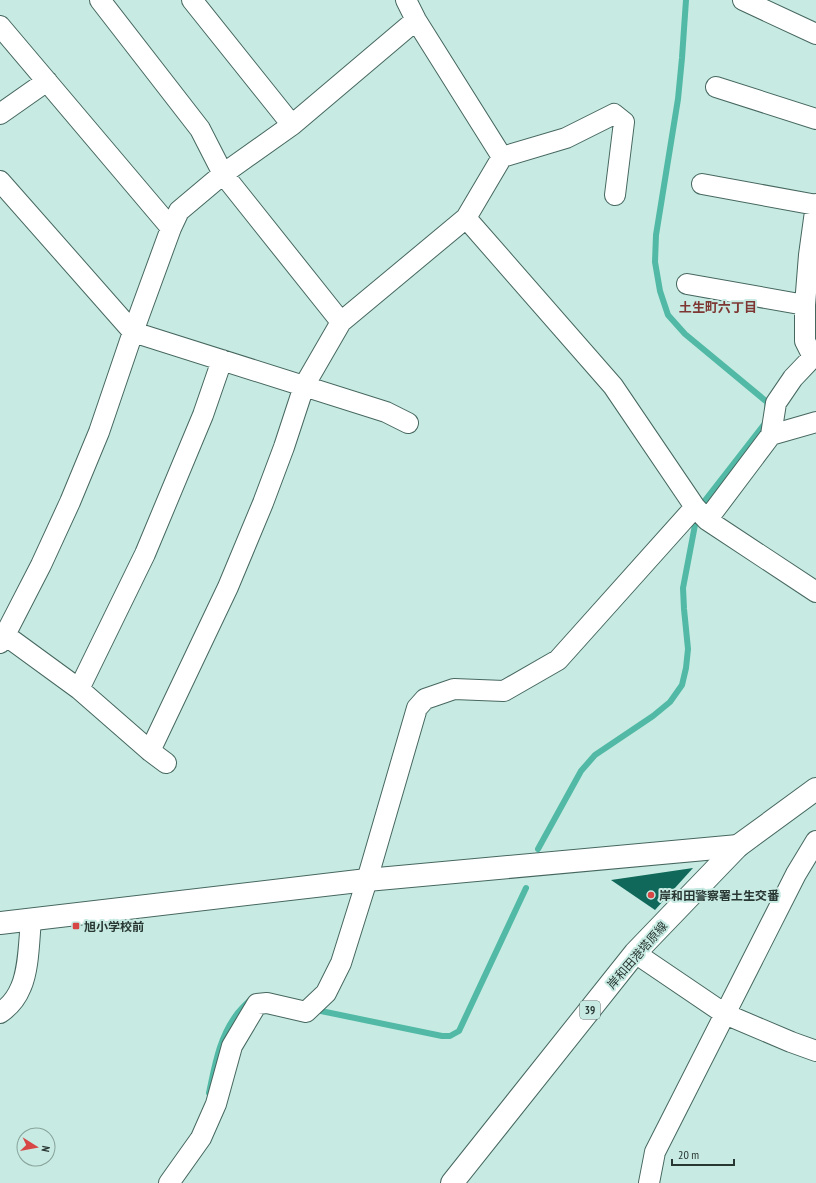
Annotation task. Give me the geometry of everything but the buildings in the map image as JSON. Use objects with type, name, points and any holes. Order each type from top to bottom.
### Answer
[{"type":"street","points":[[100,0],[200,129],[223,174],[342,322]]},
{"type":"street","points":[[192,0],[292,124]]},
{"type":"street","points":[[406,0],[416,20],[502,157]]},
{"type":"street","points":[[743,0],[816,34]]},
{"type":"street","points":[[166,764],[79,689],[3,639],[41,565],[99,432],[133,332],[171,228],[180,211],[223,174],[292,124],[416,20]]},
{"type":"street","points":[[0,26],[171,228]]},
{"type":"street","points":[[0,114],[47,81]]},
{"type":"street","points":[[716,87],[816,119]]},
{"type":"street","points":[[150,751],[228,587],[263,503],[284,447],[304,386],[342,322],[466,218],[502,157],[566,138],[614,114],[624,122],[615,195]]},
{"type":"street","points":[[0,181],[133,332],[386,412],[408,423]]},
{"type":"street","points":[[702,184],[816,205],[809,254],[805,305],[805,340],[815,356],[793,378],[776,403],[771,435]]},
{"type":"street","points":[[466,218],[613,386],[701,513],[816,592]]},
{"type":"street","points":[[688,284],[805,305]]},
{"type":"street","points":[[79,689],[145,554],[203,414],[222,360]]},
{"type":"street","points":[[169,1183],[201,1138],[216,1104],[232,1046],[257,1004],[267,1003],[306,1012],[326,993],[341,963],[367,880],[417,708],[425,698],[454,689],[504,691],[558,660],[701,513],[771,435],[816,422]]},
{"type":"street","name":"岸和田港塔原線","points":[[452,1183],[635,953],[738,846],[816,789]]},
{"type":"street","points":[[653,1181],[656,1152],[796,874],[816,841]]},
{"type":"street","points":[[0,923],[367,880],[738,846]]},
{"type":"street","points":[[0,1013],[8,1007],[21,988],[26,969],[31,920]]},
{"type":"street","points":[[635,953],[725,1014],[816,1051]]},
{"type":"waterway","points":[[686,0],[678,99],[656,235],[655,262],[660,291],[668,315],[685,334],[767,402],[768,409]]},
{"type":"waterway","points":[[703,503],[766,422]]},
{"type":"waterway","points":[[538,849],[581,771],[595,755],[653,716],[670,702],[682,685],[688,649],[683,588],[695,525]]},
{"type":"waterway","points":[[316,1010],[442,1036],[450,1036],[459,1031],[526,888]]},
{"type":"waterway","points":[[209,1093],[218,1052],[226,1033],[237,1014],[252,999]]},
{"type":"place","name":"岸和田警察署土生交番","points":[[651,895]]},
{"type":"place","name":"旭小学校前","points":[[76,926]]},
{"type":"district","name":"土生町六丁目","points":[[718,307]]}]
